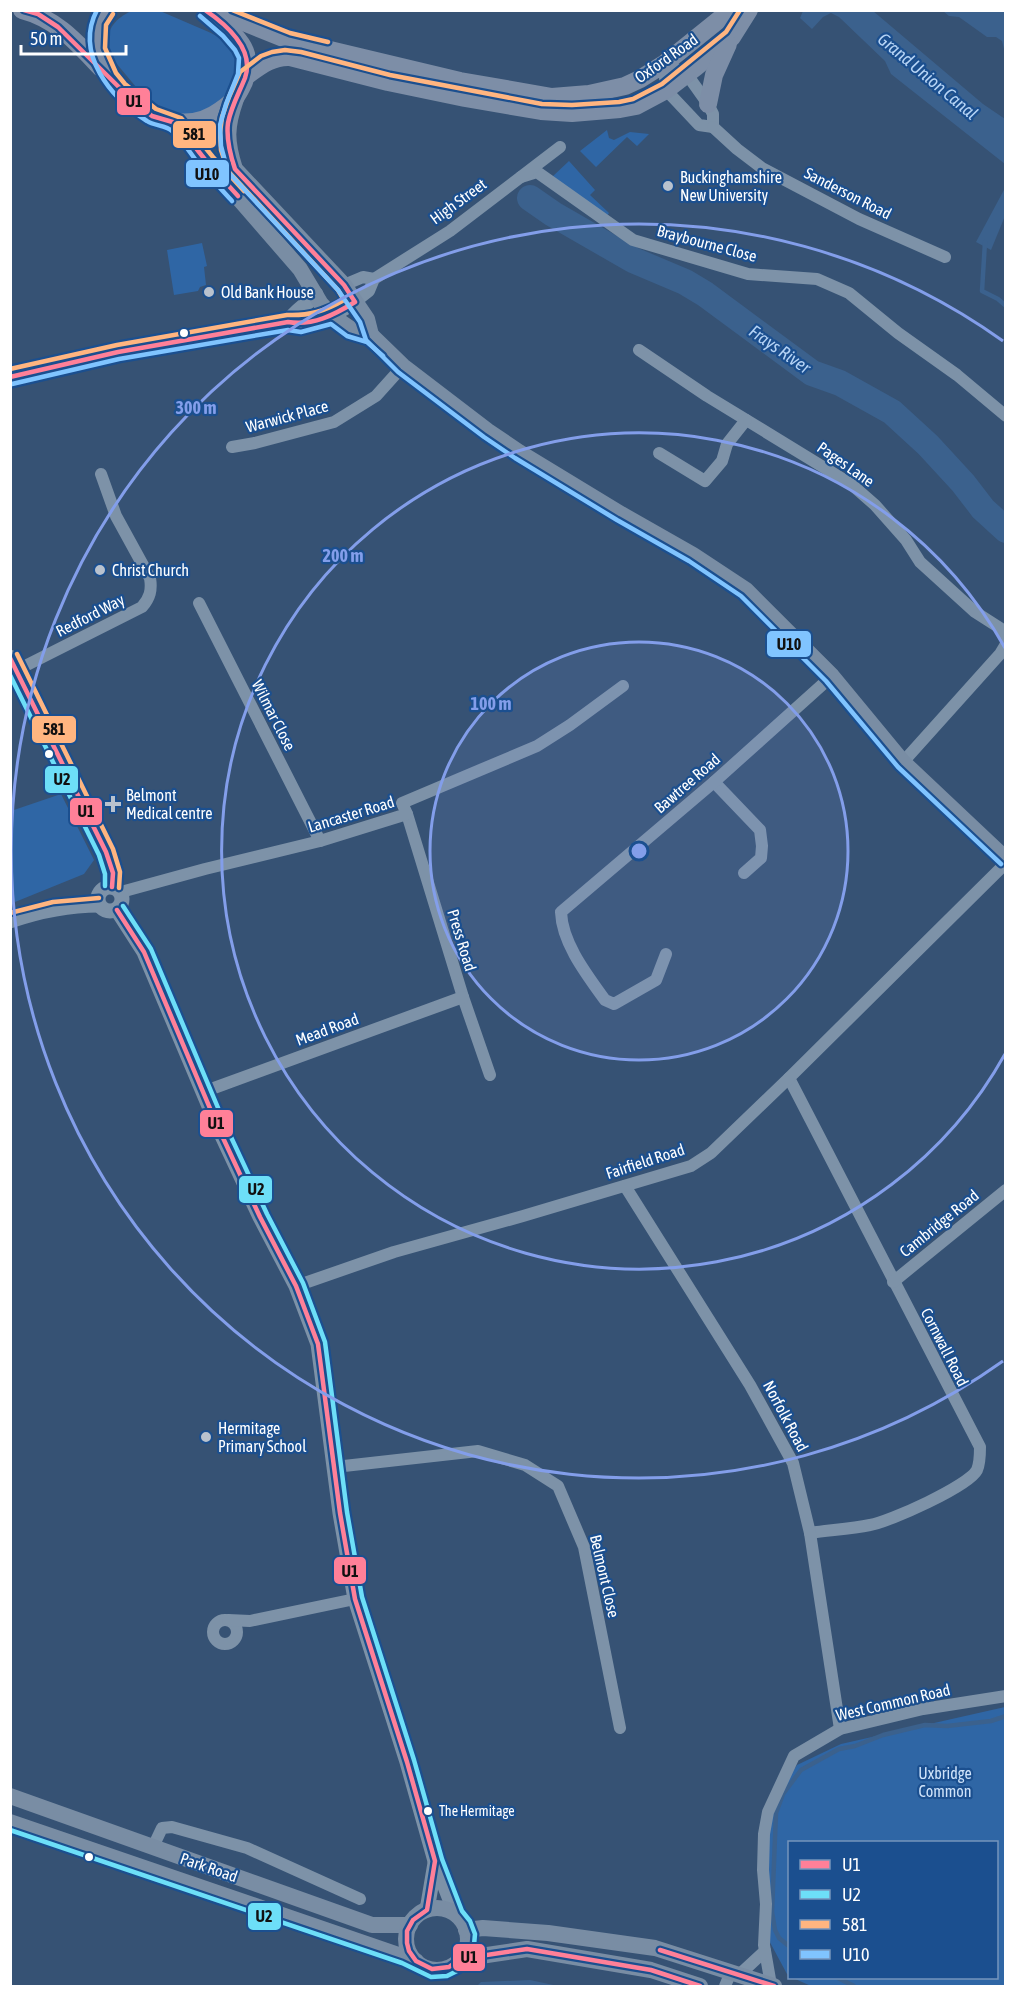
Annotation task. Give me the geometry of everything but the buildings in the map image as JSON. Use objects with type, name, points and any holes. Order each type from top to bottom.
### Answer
[{"type":"main road","points":[[21,10],[38,14],[58,27],[111,77],[120,89],[152,116],[176,123],[200,121],[215,115],[236,99]]},
{"type":"main road","points":[[106,10],[99,23],[97,49],[111,77]]},
{"type":"main road","name":"Oxford Road","points":[[207,12],[236,19],[288,40],[448,79],[552,97],[589,94],[625,86],[640,79],[664,64],[731,10]]},
{"type":"main road","name":"Oxford Road","points":[[245,77],[265,63],[291,57],[388,82],[541,111],[572,113],[620,109],[636,106],[666,90],[696,67],[732,37],[749,10]]},
{"type":"main road","points":[[207,12],[236,38],[246,52],[248,64],[245,77],[229,119],[227,133],[228,148],[235,169],[344,285],[367,319],[372,335],[403,366],[519,452],[693,555],[746,590],[832,676],[903,762],[1005,861]]},
{"type":"main road","points":[[708,104],[714,75],[732,37]]},
{"type":"main road","points":[[176,123],[300,269],[321,304],[332,316],[351,329],[372,335]]},
{"type":"main road","name":"Park Road","points":[[10,1797],[372,1924],[410,1925]]},
{"type":"main road","name":"Park Road","points":[[10,1822],[416,1961]]},
{"type":"main road","points":[[441,1909],[456,1915],[466,1930],[466,1947],[460,1959],[449,1967],[438,1970],[425,1967],[416,1961],[406,1943],[410,1925],[419,1914],[427,1910],[441,1909]]},
{"type":"main road","points":[[466,1930],[483,1928],[548,1933],[655,1948],[704,1965],[732,1978],[773,1986]]},
{"type":"main road","points":[[460,1959],[527,1949],[651,1970],[700,1986]]},
{"type":"street","points":[[666,90],[664,64],[686,73],[708,104],[713,114],[713,127]]},
{"type":"street","name":"Sanderson Road","points":[[666,90],[699,125],[713,127],[762,168],[859,219],[945,257]]},
{"type":"street","name":"High Street","points":[[355,302],[369,291],[374,279],[450,231],[560,147]]},
{"type":"street","name":"Braybourne Close","points":[[521,177],[537,172],[633,240],[748,274],[817,279],[849,293],[898,333],[957,375],[1005,416]]},
{"type":"street","name":"High Street","points":[[344,285],[363,277],[374,279]]},
{"type":"street","points":[[288,322],[292,314],[315,294]]},
{"type":"street","points":[[10,377],[118,352],[288,322],[300,325],[332,316],[355,302]]},
{"type":"street","name":"Pages Lane","points":[[639,350],[746,420],[851,484],[875,505],[906,540],[920,562],[975,612],[1000,628],[1005,637]]},
{"type":"street","name":"Warwick Place","points":[[232,447],[334,422],[376,396],[403,366]]},
{"type":"street","points":[[659,453],[705,481],[722,461],[727,444],[746,420]]},
{"type":"street","name":"Redford Way","points":[[14,663],[142,607],[149,597],[150,578],[116,516],[101,474]]},
{"type":"street","name":"Wilmar Close","points":[[199,603],[320,841]]},
{"type":"street","points":[[903,762],[1000,654],[1005,644]]},
{"type":"street","points":[[10,921],[54,909],[81,905],[99,905],[107,911],[117,909],[122,900],[116,889],[106,852],[14,663]]},
{"type":"street","name":"Bawtree Road","points":[[666,954],[656,980],[614,1004],[604,1000],[570,946],[561,921],[561,912],[714,782],[832,676]]},
{"type":"street","name":"Lancaster Road","points":[[116,889],[320,841],[407,814],[402,803],[537,746],[623,686]]},
{"type":"street","points":[[714,782],[760,830],[761,858],[744,873]]},
{"type":"street","name":"Press Road","points":[[407,814],[462,997],[490,1075]]},
{"type":"street","name":"Fairfield Road","points":[[296,1286],[394,1252],[691,1166],[711,1153],[789,1078],[1005,861]]},
{"type":"street","points":[[99,905],[99,892],[106,887],[116,889]]},
{"type":"street","points":[[117,909],[144,952],[203,1092],[260,1217],[296,1286],[318,1344],[346,1556],[355,1599],[407,1762],[435,1861],[456,1915]]},
{"type":"street","name":"Mead Road","points":[[203,1092],[462,997]]},
{"type":"street","name":"Cornwall Road","points":[[789,1078],[980,1448],[980,1460],[970,1479],[901,1515],[872,1525],[810,1533]]},
{"type":"street","name":"Norfolk Road","points":[[625,1186],[750,1385],[793,1463],[810,1533],[840,1728]]},
{"type":"street","name":"Cambridge Road","points":[[893,1282],[1005,1191]]},
{"type":"street","name":"Belmont Close","points":[[334,1467],[478,1451],[525,1465],[558,1486],[584,1547],[620,1728]]},
{"type":"street","points":[[250,1621],[229,1643],[218,1642],[213,1636],[213,1630],[222,1620],[250,1621],[355,1599]]},
{"type":"street","points":[[228,1620],[236,1627],[235,1639]]},
{"type":"street","name":"West Common Road","points":[[765,1951],[764,1834],[768,1812],[794,1756],[840,1728],[923,1709],[1005,1696]]},
{"type":"street","points":[[153,1847],[162,1828],[172,1827],[247,1848],[360,1899]]},
{"type":"street","points":[[427,1910],[435,1861]]},
{"type":"street","points":[[732,1978],[765,1951],[773,1986]]},
{"type":"green space","points":[[132,11],[160,11],[220,38],[233,52],[236,65],[233,88],[222,102],[200,117],[157,112],[111,57],[105,45],[114,24]]},
{"type":"green space","points":[[607,130],[609,138],[614,140],[630,132],[649,134],[637,146],[627,137],[596,167],[580,151]]},
{"type":"green space","points":[[569,161],[595,190],[590,195],[609,213],[607,216],[552,177]]},
{"type":"green space","points":[[202,243],[207,266],[204,267],[206,285],[200,287],[198,291],[174,295],[167,250]]},
{"type":"green space","points":[[61,794],[94,860],[84,874],[15,902],[11,890],[11,811]]},
{"type":"green space","name":"Uxbridge Common","points":[[1005,1707],[1005,1986],[811,1986],[795,1979],[998,1979],[998,1841],[788,1841],[787,1974],[765,1933],[768,1812],[797,1765],[841,1744]]},
{"type":"water","name":"Grand Union Canal","points":[[803,11],[873,11],[983,104],[1005,119],[1005,164],[891,74],[885,61],[839,17],[831,13],[823,17],[812,29],[800,18]]},
{"type":"water","points":[[943,11],[1005,11],[1005,53],[1002,41],[996,37],[987,37],[959,17],[949,16]]},
{"type":"water","points":[[1005,188],[1005,216],[991,250],[976,242]]},
{"type":"water","points":[[534,192],[557,209],[549,221],[526,204]]},
{"type":"water","points":[[530,1980],[558,1986],[477,1986],[481,1982]]},
{"type":"waterway","name":"Frays River","points":[[530,198],[553,214],[633,260],[685,282],[705,294],[812,373],[840,383],[892,412],[928,445],[983,509],[1006,530]]},
{"type":"waterway","points":[[985,242],[982,291],[1006,306]]},
{"type":"waterway","points":[[788,1945],[779,1938],[775,1930],[772,1912],[776,1813],[783,1794],[801,1770],[839,1749],[855,1746],[883,1735],[925,1725],[947,1726],[991,1721],[1006,1716]]},
{"type":"waterway","points":[[840,1979],[854,1986]]},
{"type":"transit line","name":"U1","points":[[24,10],[38,14],[58,27],[132,100],[152,116],[176,123],[238,196]]},
{"type":"transit line","name":"U10","points":[[97,10],[91,26],[90,43],[93,58],[109,87],[147,121],[176,134],[232,201]]},
{"type":"transit line","name":"U1","points":[[10,377],[118,352],[288,322],[315,321],[355,302],[344,285],[235,169],[229,146],[228,123],[245,78],[246,57],[243,48],[230,30],[205,10]]},
{"type":"transit line","name":"581","points":[[232,10],[290,33],[328,42]]},
{"type":"transit line","name":"581","points":[[10,369],[117,345],[287,315],[310,314],[344,300],[338,290],[228,171],[221,150],[222,117],[240,72],[261,56],[285,50],[301,52],[390,75],[542,104],[619,102],[633,99],[662,84],[726,32],[740,10]]},
{"type":"transit line","name":"581","points":[[113,14],[106,25],[105,48],[116,73],[125,84],[156,109],[181,118],[244,191]]},
{"type":"transit line","name":"U10","points":[[200,16],[223,36],[239,58],[238,74],[220,125],[221,146],[228,172],[338,290],[360,322],[366,340],[398,372],[484,437],[617,520],[689,561],[741,596],[826,681],[898,767],[1001,864]]},
{"type":"transit line","name":"U10","points":[[12,384],[119,359],[288,330],[301,332],[331,324],[347,336],[367,342],[383,356]]},
{"type":"transit line","name":"581","points":[[17,654],[113,849],[120,872],[119,888]]},
{"type":"transit line","name":"U1","points":[[10,658],[106,852],[113,873],[112,887]]},
{"type":"transit line","name":"U2","points":[[10,675],[99,855],[105,874],[105,886]]},
{"type":"transit line","name":"581","points":[[10,913],[53,902],[99,898]]},
{"type":"transit line","name":"U2","points":[[10,1830],[402,1963],[431,1977],[447,1976],[459,1970],[469,1959],[474,1945],[475,1934],[470,1921],[462,1911],[442,1859],[414,1760],[362,1597],[347,1512],[325,1342],[303,1283],[267,1214],[224,1122],[151,949],[123,906]]},
{"type":"transit line","name":"U1","points":[[117,910],[144,952],[217,1125],[260,1217],[296,1286],[318,1344],[340,1513],[355,1599],[407,1762],[435,1861],[427,1910],[413,1920],[407,1931],[409,1951],[416,1961],[432,1969],[449,1967],[460,1959],[527,1949],[651,1970],[700,1986]]},
{"type":"transit line","name":"U1","points":[[660,1950],[774,1986]]},
{"type":"place","name":"Buckinghamshire New University","points":[[668,186]]},
{"type":"place","name":"Old Bank House","points":[[209,292]]},
{"type":"place","name":"Christ Church","points":[[100,570]]},
{"type":"place","name":"Belmont Medical centre","points":[[113,804]]},
{"type":"place","name":"Hermitage Primary School","points":[[206,1437]]},
{"type":"place","name":"The Hermitage","points":[[428,1811]]}]
